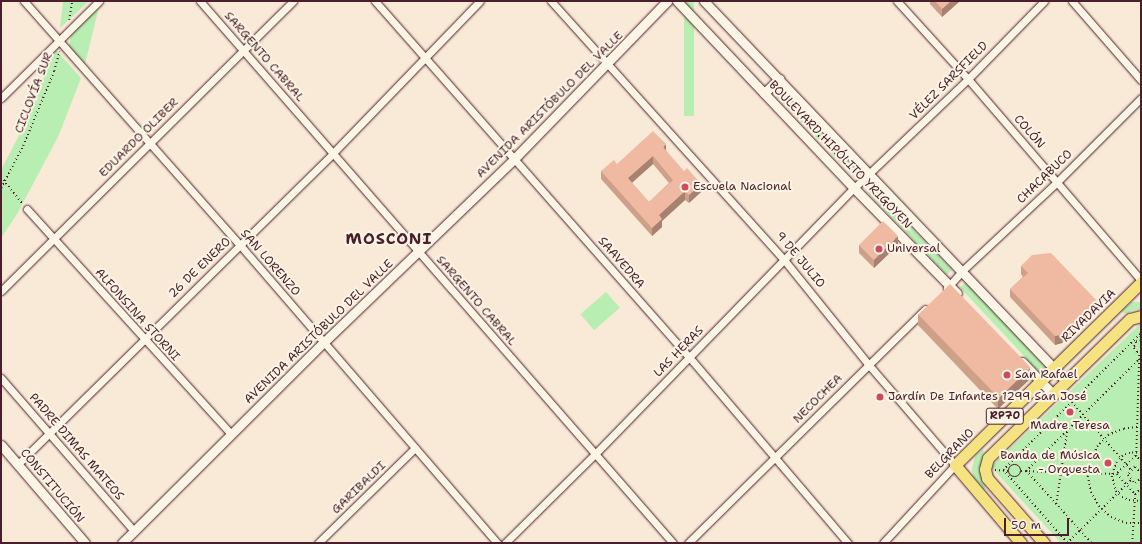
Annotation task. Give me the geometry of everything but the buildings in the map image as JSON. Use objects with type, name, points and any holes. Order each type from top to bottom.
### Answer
[{"type":"main road","name":"AVENIDA ARISTÓBULO DEL VALLE","points":[[122,543],[324,342],[515,158],[608,64],[667,1]]},
{"type":"main road","name":"BOULEVARD HIPÓLITO YRIGOYEN","points":[[677,1],[854,188],[966,303]]},
{"type":"main road","name":"BOULEVARD HIPÓLITO YRIGOYEN","points":[[704,1],[778,79],[865,177],[963,270],[1068,382]]},
{"type":"main road","points":[[764,93],[778,79]]},
{"type":"main road","name":"RIVADAVIA","points":[[1054,368],[1141,281]]},
{"type":"main road","points":[[1044,543],[987,478],[985,470],[988,458],[1068,382],[1130,319],[1141,316]]},
{"type":"main road","points":[[1014,353],[1054,395]]},
{"type":"main road","name":"BELGRANO","points":[[956,465],[1054,368]]},
{"type":"main road","name":"CONSTITUCIÓN","points":[[1,445],[84,543]]},
{"type":"main road","name":"9 DE JULIO","points":[[956,465],[1021,543]]},
{"type":"street","name":"SAN LORENZO","points":[[24,1],[61,41],[148,143],[240,245],[497,543]]},
{"type":"street","points":[[1,98],[61,41],[99,1]]},
{"type":"street","name":"SARGENTO CABRAL","points":[[200,1],[673,543]]},
{"type":"street","name":"EDUARDO OLIBER","points":[[1,291],[54,240],[148,143],[293,1]]},
{"type":"street","name":"SAAVEDRA","points":[[375,1],[426,56],[689,357],[848,543]]},
{"type":"street","name":"26 DE ENERO","points":[[18,464],[333,153],[480,1]]},
{"type":"street","name":"9 DE JULIO","points":[[551,1],[785,261],[868,364],[956,465]]},
{"type":"street","name":"COLÓN","points":[[897,1],[968,79],[1141,281]]},
{"type":"street","name":"VÉLEZ SARSFIELD","points":[[865,177],[968,79],[1044,1]]},
{"type":"street","points":[[1072,1],[1141,80]]},
{"type":"street","name":"CHACABUCO","points":[[963,270],[1057,182],[1141,98]]},
{"type":"street","name":"LAS HERAS","points":[[504,543],[595,454],[785,261],[865,177]]},
{"type":"street","name":"ALFONSINA STORNI","points":[[27,209],[231,434]]},
{"type":"street","name":"NECOCHEA","points":[[688,543],[868,364],[950,286],[963,270]]},
{"type":"street","name":"PADRE DIMAS MATEOS","points":[[1,378],[134,531]]},
{"type":"street","name":"GARIBALDI","points":[[318,543],[415,448]]},
{"type":"street","name":"BELGRANO","points":[[883,543],[956,465]]},
{"type":"path","name":"CICLOVÍA SUR","points":[[1,188],[23,146],[54,71],[72,1]]},
{"type":"path","points":[[787,103],[865,177]]},
{"type":"path","points":[[1,177],[27,209]]},
{"type":"path","points":[[1141,323],[1140,341],[1135,344],[1134,348],[1140,353],[1136,456],[1141,462]]},
{"type":"path","points":[[1132,479],[1067,543],[1003,470],[1140,335]]},
{"type":"path","points":[[1026,471],[1140,360]]},
{"type":"path","points":[[1072,402],[1132,471]]},
{"type":"path","points":[[1141,427],[1124,429],[1110,435],[1098,446],[1091,460],[1089,473],[1091,492],[1102,508],[1111,517],[1126,523],[1141,524]]},
{"type":"path","points":[[1056,504],[1067,431]]},
{"type":"path","points":[[1141,453],[1130,453],[1121,458],[1117,462],[1112,474],[1113,484],[1122,497],[1134,501],[1141,501]]},
{"type":"path","points":[[1021,471],[1117,474],[1136,456]]},
{"type":"path","points":[[1015,465],[1020,467],[1021,471],[1018,476],[1015,477],[1011,475],[1010,471],[1012,466],[1015,465]]},
{"type":"path","points":[[1140,472],[1135,467],[1128,474],[1135,483],[1140,480]]},
{"type":"path","points":[[1026,471],[1091,543]]},
{"type":"path","points":[[1117,474],[1135,494]]},
{"type":"path","points":[[1132,543],[1135,494],[1141,488]]},
{"type":"green space","points":[[63,1],[89,1],[60,28]]},
{"type":"green space","points":[[684,1],[694,1],[694,116],[684,116]]},
{"type":"green space","points":[[99,7],[85,64],[69,47],[71,35]]},
{"type":"green space","points":[[55,49],[81,78],[58,137],[17,214],[1,238],[1,170],[24,126]]},
{"type":"green space","points":[[780,90],[860,173],[855,178],[775,95]]},
{"type":"green space","points":[[872,187],[952,270],[947,275],[867,192]]},
{"type":"green space","points":[[966,282],[1045,367],[1039,372],[960,287]]},
{"type":"green space","points":[[606,292],[620,308],[594,330],[580,314]]},
{"type":"green space","points":[[1132,302],[1141,302],[1141,309],[1132,310],[1128,314],[1121,312]]},
{"type":"green space","points":[[1140,324],[1141,543],[1061,543],[991,467]]},
{"type":"green space","points":[[983,449],[986,483],[984,490],[973,477],[972,468],[975,457]]},
{"type":"place","name":"Escuela Nacional","points":[[685,187]]},
{"type":"place","name":"Universal","points":[[879,249]]},
{"type":"place","name":"San Rafael","points":[[1007,375]]},
{"type":"place","name":"Jardín De Infantes 1299 San José","points":[[880,397]]},
{"type":"place","name":"Madre Teresa","points":[[1070,412]]},
{"type":"place","name":"Banda de Música - Orquesta","points":[[1108,463]]},
{"type":"district","name":"MOSCONI","points":[[389,239]]}]
